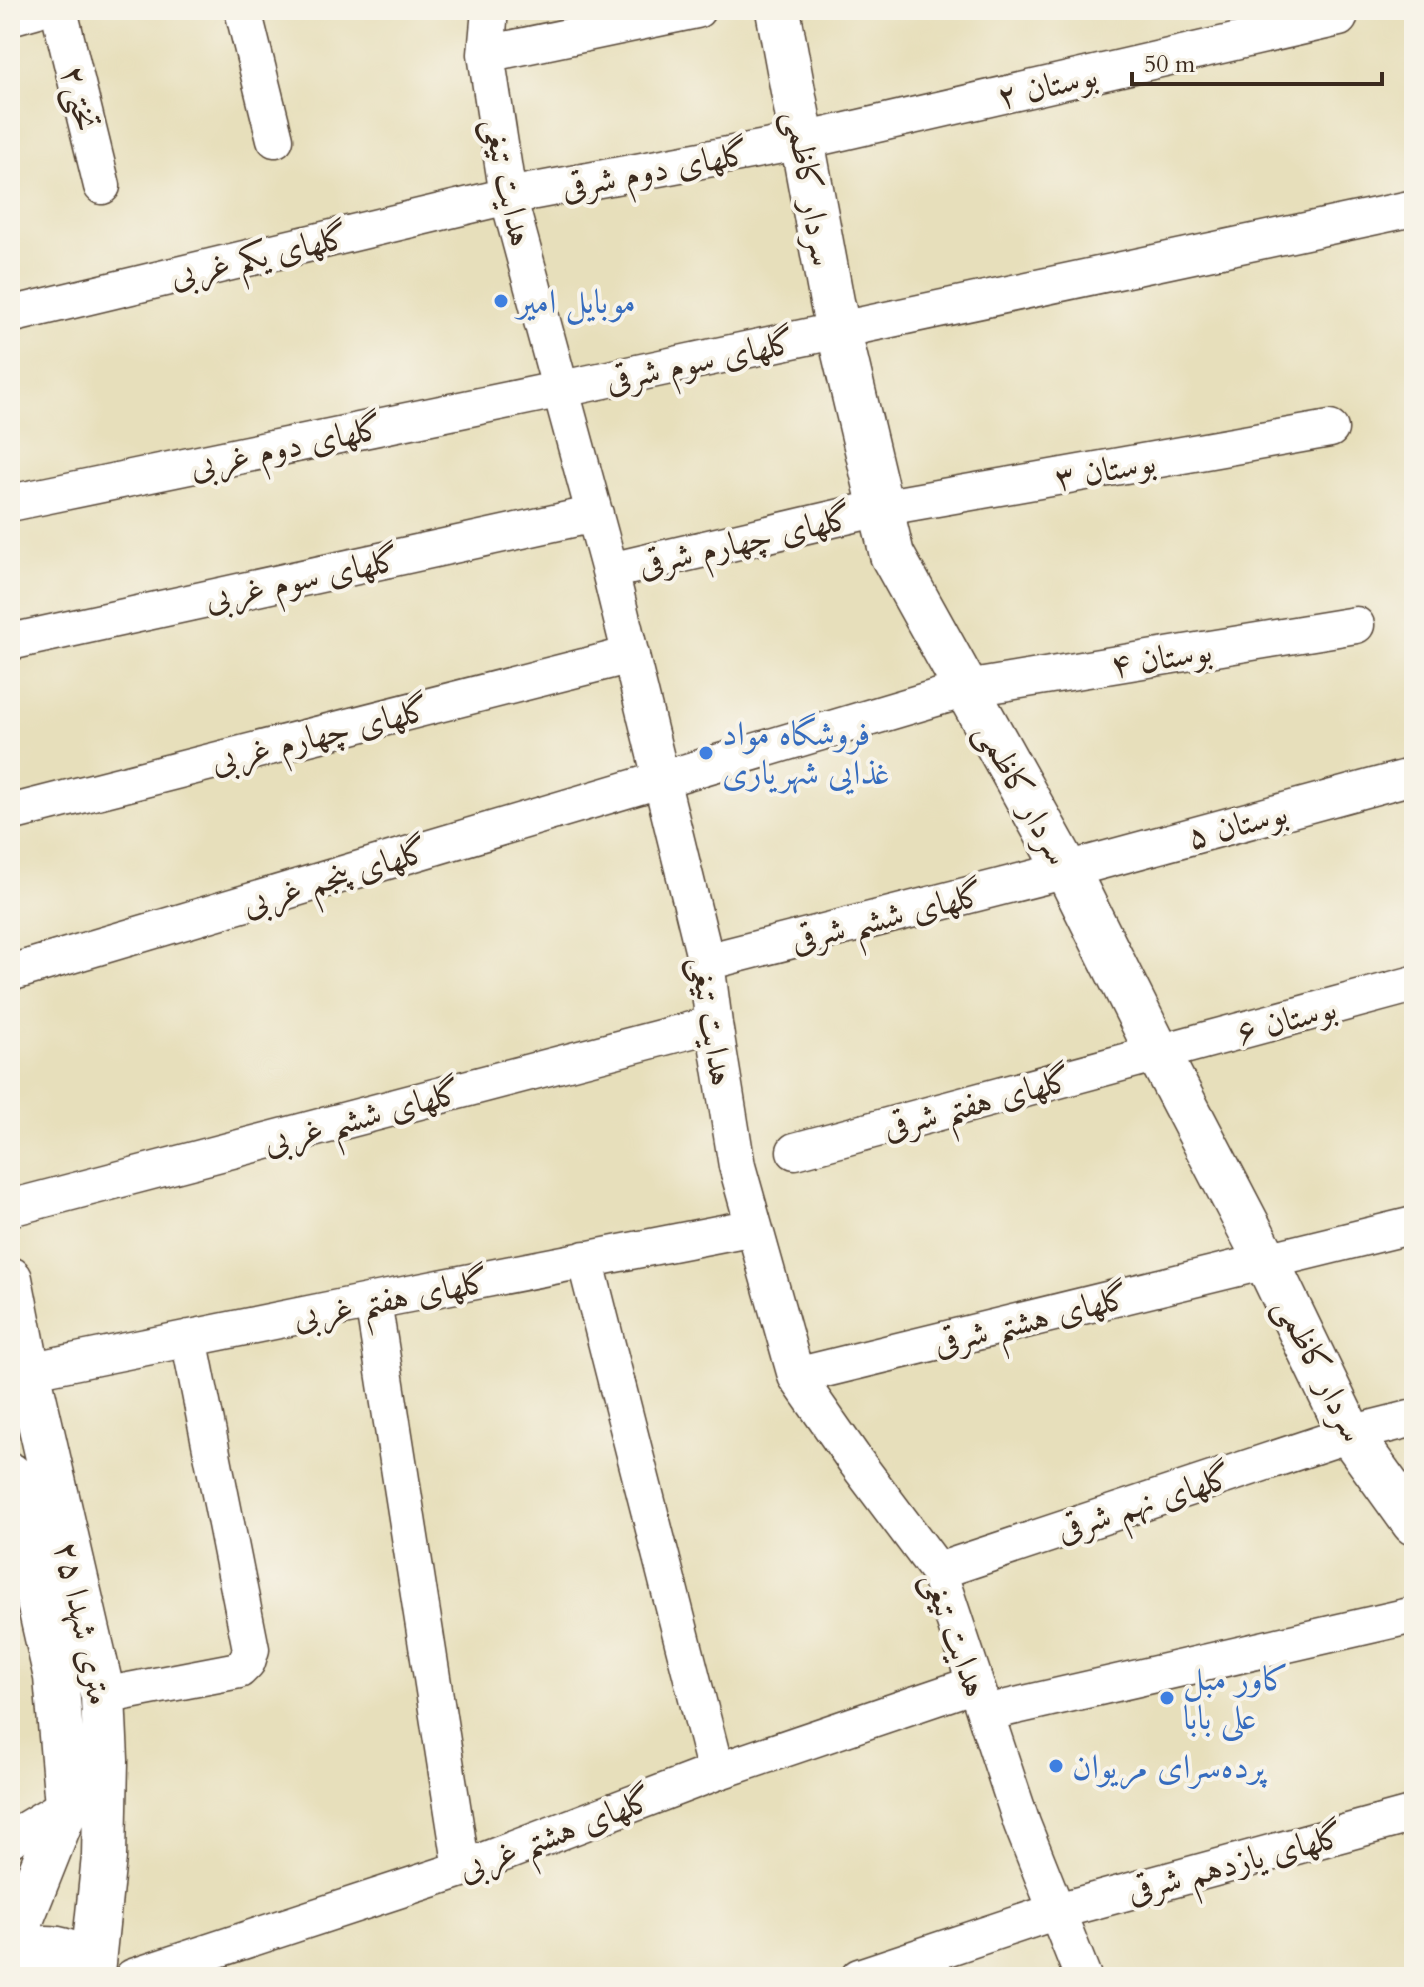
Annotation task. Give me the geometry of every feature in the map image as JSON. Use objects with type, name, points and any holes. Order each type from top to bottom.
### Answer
[{"type":"street","points":[[10,17],[35,10]]},
{"type":"street","name":"تختی۲","points":[[59,10],[102,186]]},
{"type":"street","points":[[243,10],[275,139]]},
{"type":"street","name":"هدایت تیغی","points":[[490,10],[486,54],[508,196],[610,571],[706,962],[737,1166],[796,1376],[938,1571],[1022,1824],[1083,1977]]},
{"type":"street","points":[[486,54],[697,10]]},
{"type":"street","name":"سردار کاظمی","points":[[778,10],[839,330],[892,555],[1067,870],[1267,1262],[1350,1434],[1414,1523]]},
{"type":"street","name":"بوستان ۲","points":[[803,141],[1339,18]]},
{"type":"street","name":"گلهای دوم شرقی","points":[[508,196],[803,141]]},
{"type":"street","name":"گلهای یکم غربی","points":[[10,315],[508,196]]},
{"type":"street","name":"گلهای سوم شرقی","points":[[562,389],[1414,208]]},
{"type":"street","name":"گلهای دوم غربی","points":[[10,503],[562,389]]},
{"type":"street","name":"بوستان ۳","points":[[880,508],[1330,429]]},
{"type":"street","name":"گلهای چهارم شرقی","points":[[610,571],[880,508]]},
{"type":"street","name":"گلهای سوم غربی","points":[[10,642],[595,514]]},
{"type":"street","name":"بوستان ۴","points":[[661,779],[966,689],[1356,625]]},
{"type":"street","name":"گلهای چهارم غربی","points":[[10,813],[631,655]]},
{"type":"street","name":"بوستان ۵","points":[[1067,870],[1406,778]]},
{"type":"street","name":"گلهای پنجم غربی","points":[[10,973],[661,779]]},
{"type":"street","name":"گلهای ششم شرقی","points":[[706,962],[1067,870]]},
{"type":"street","name":"بوستان ۶","points":[[1158,1053],[1414,984]]},
{"type":"street","name":"گلهای ششم غربی","points":[[10,1208],[714,1024]]},
{"type":"street","name":"گلهای هفتم شرقی","points":[[795,1151],[1158,1053]]},
{"type":"street","name":"گلهای هشتم شرقی","points":[[796,1376],[1414,1225]]},
{"type":"street","name":"گلهای هفتم غربی","points":[[28,1371],[754,1227]]},
{"type":"street","points":[[585,1259],[716,1772]]},
{"type":"street","name":"۲۵ متری شهدا","points":[[10,1279],[28,1371],[103,1696],[107,1975]]},
{"type":"street","points":[[373,1301],[462,1869]]},
{"type":"street","points":[[103,1696],[239,1670],[247,1662],[251,1649],[189,1338]]},
{"type":"street","name":"گلهای نهم شرقی","points":[[938,1571],[1350,1434],[1414,1418]]},
{"type":"street","name":"۲۵ متری شهدا","points":[[10,1475],[56,1677],[67,1805],[10,1948]]},
{"type":"street","name":"گلهای هشتم غربی","points":[[107,1975],[462,1869],[716,1772],[980,1699],[1414,1615]]},
{"type":"street","points":[[10,1839],[67,1805]]},
{"type":"street","name":"گلهای یازدهم شرقی","points":[[859,1977],[1057,1911],[1414,1814]]},
{"type":"street","points":[[10,1961],[29,1949],[47,1947],[64,1950],[107,1975]]},
{"type":"place","name":"موبایل امیر","points":[[501,301]]},
{"type":"place","name":"فروشگاه مواد غذایی شهریاری","points":[[706,753]]},
{"type":"place","name":"کاور مبل علی بابا","points":[[1167,1698]]},
{"type":"place","name":"پرده‌سرای مریوان","points":[[1056,1766]]}]
